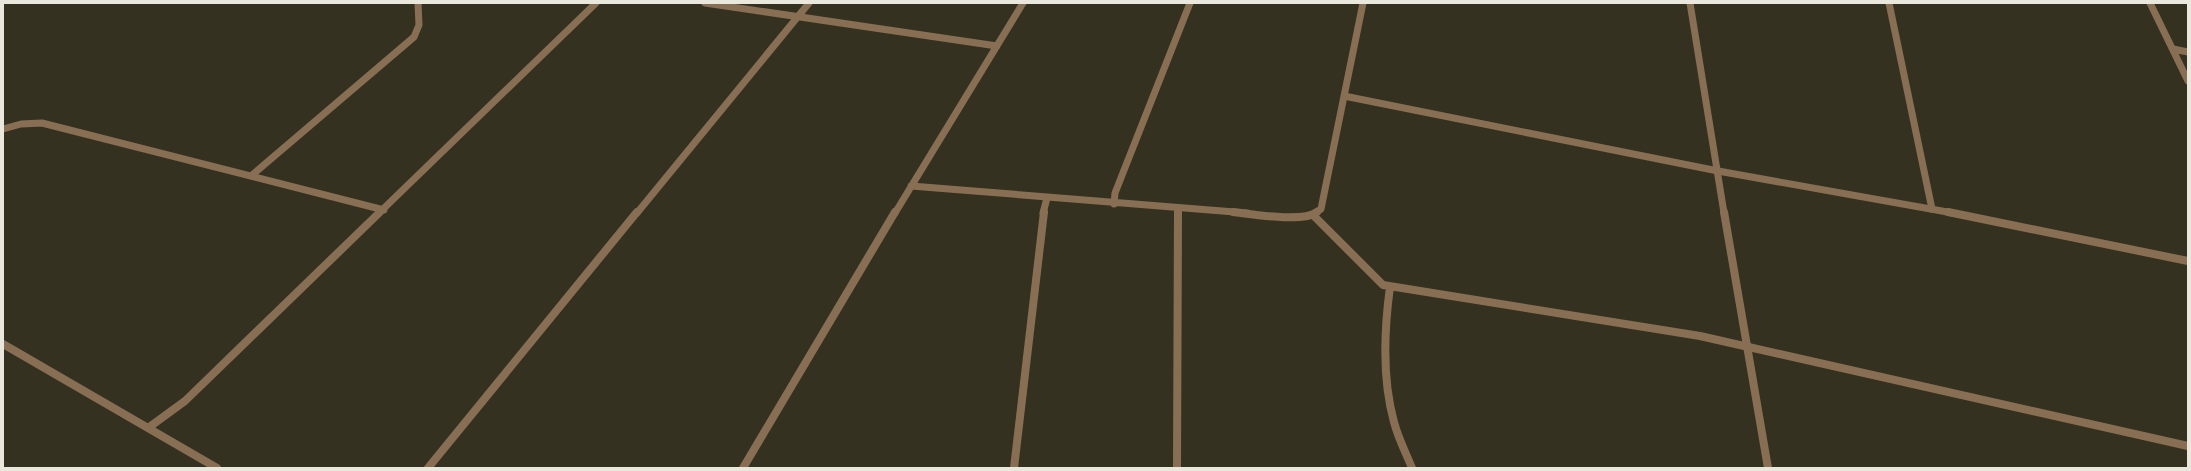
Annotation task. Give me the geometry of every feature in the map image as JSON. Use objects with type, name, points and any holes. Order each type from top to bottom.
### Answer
[{"type":"street","points":[[251,176],[414,37],[420,24],[418,3]]},
{"type":"street","points":[[148,428],[185,401],[384,210],[596,3]]},
{"type":"street","points":[[705,3],[997,46]]},
{"type":"street","points":[[428,468],[809,3]]},
{"type":"street","points":[[743,468],[1022,3]]},
{"type":"street","points":[[1114,204],[1115,193],[1190,3]]},
{"type":"street","points":[[911,186],[1114,204],[1299,217],[1312,215],[1321,209],[1363,3]]},
{"type":"street","points":[[1690,3],[1746,346],[1768,468]]},
{"type":"street","points":[[1889,3],[1932,209]]},
{"type":"street","points":[[2150,3],[2188,81]]},
{"type":"street","points":[[2173,49],[2188,52]]},
{"type":"street","points":[[1344,96],[1718,171],[1932,209],[2188,261]]},
{"type":"street","points":[[3,129],[21,124],[42,123],[384,210]]},
{"type":"street","points":[[1014,468],[1043,215],[1047,198]]},
{"type":"street","points":[[1177,468],[1178,208]]},
{"type":"street","points":[[1312,215],[1376,280],[1390,287],[1700,336],[2188,446]]},
{"type":"street","points":[[1390,287],[1388,301],[1387,380],[1394,422],[1412,468]]},
{"type":"street","points":[[3,344],[217,468]]}]
